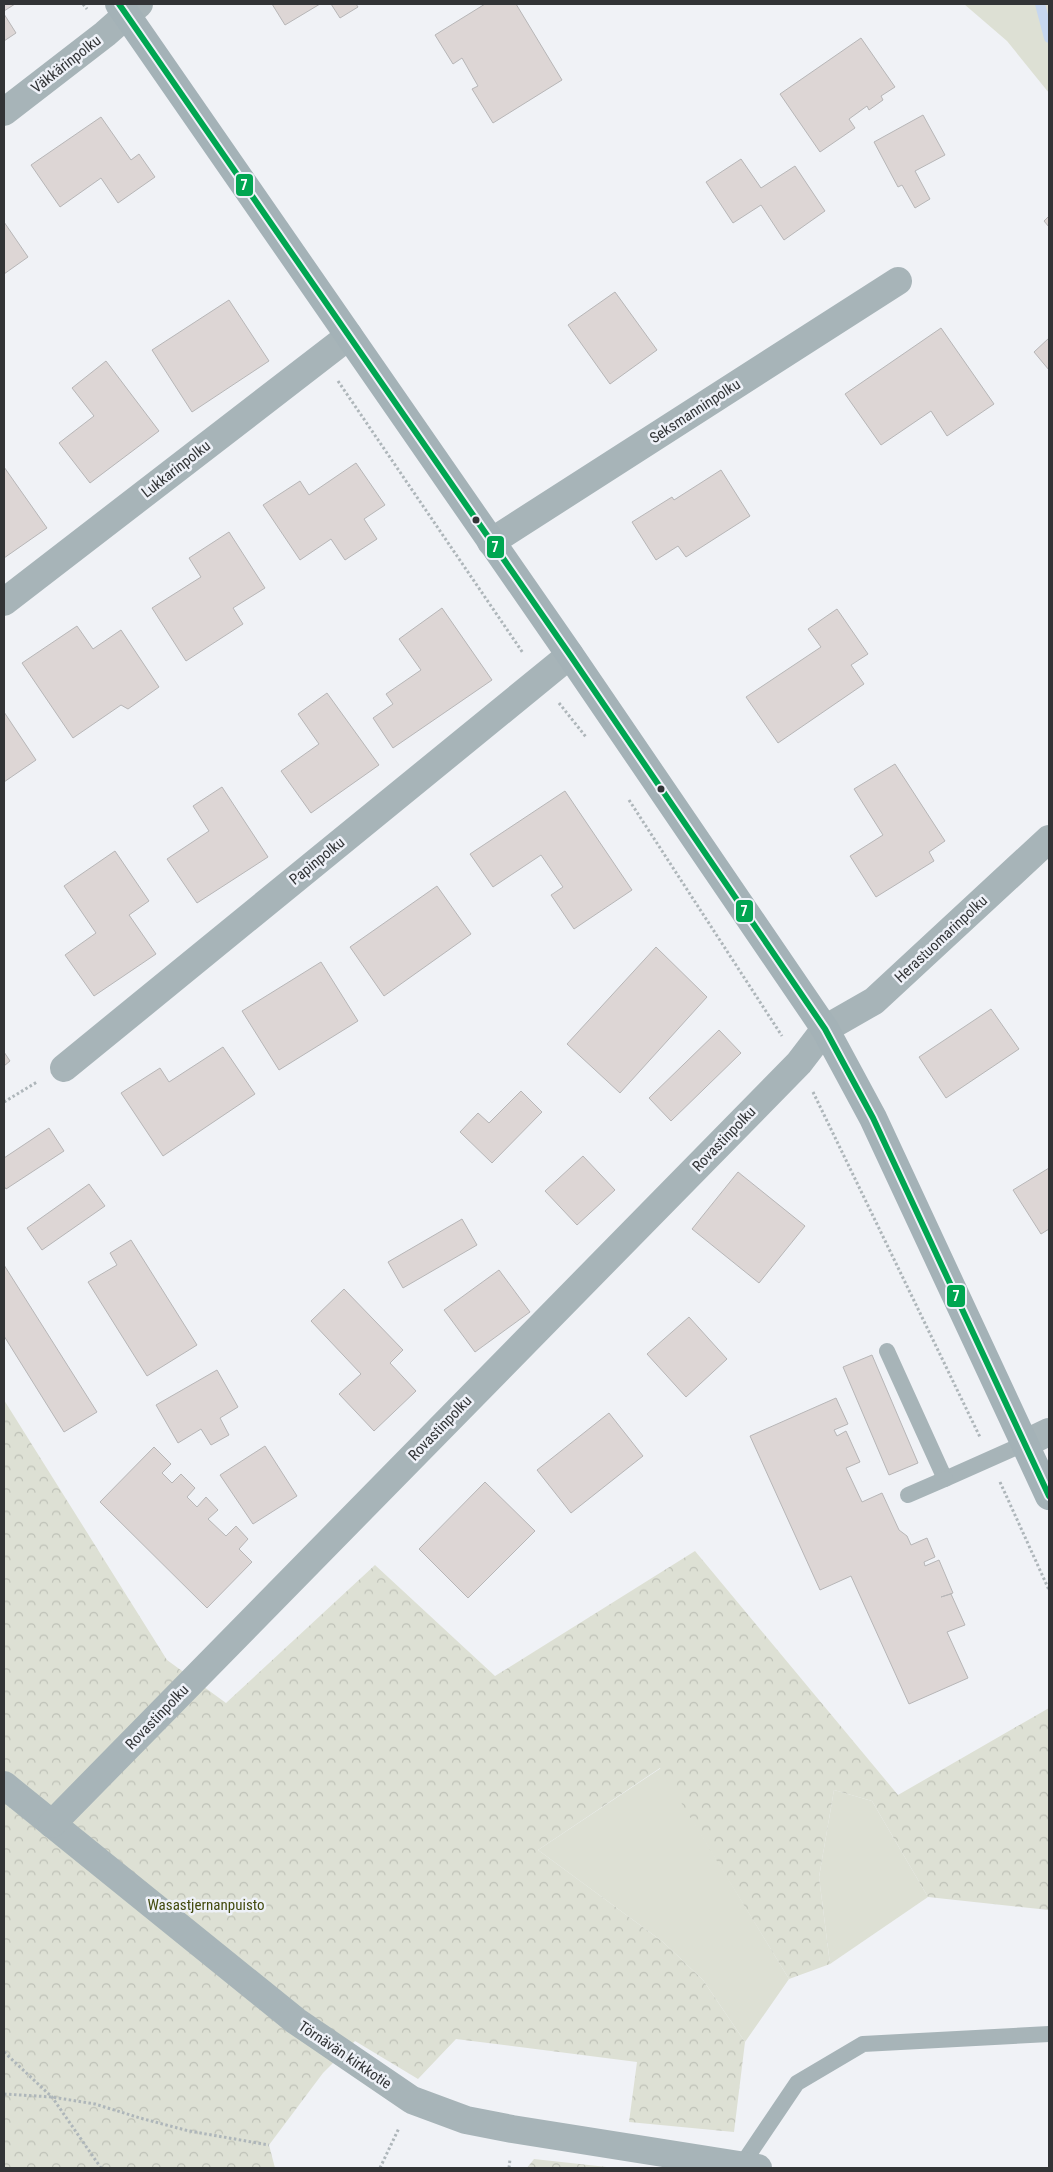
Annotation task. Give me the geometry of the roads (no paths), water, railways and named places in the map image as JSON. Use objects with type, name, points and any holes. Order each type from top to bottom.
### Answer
[{"type":"street","name":"Väkkärinpolku","points":[[4,112],[105,34],[128,8]]},
{"type":"street","points":[[128,8],[349,336],[570,655],[825,1029],[1038,1438],[1049,1496]]},
{"type":"street","name":"Seksmanninpolku","points":[[491,542],[898,281]]},
{"type":"street","name":"Lukkarinpolku","points":[[4,602],[349,336]]},
{"type":"street","name":"Papinpolku","points":[[64,1068],[570,655]]},
{"type":"street","name":"Herastuomarinpolku","points":[[825,1029],[874,1001],[1049,839]]},
{"type":"street","name":"Rovastinpolku","points":[[52,1824],[799,1062],[825,1029]]},
{"type":"street","name":"Törnävän kirkkotie","points":[[4,1785],[296,2022],[412,2100],[466,2120],[750,2167]]},
{"type":"lane","points":[[887,1351],[945,1479]]},
{"type":"lane","points":[[908,1495],[1038,1438]]},
{"type":"lane","points":[[750,2167],[797,2083],[863,2044],[1049,2034]]},
{"type":"waterway","points":[[1040,4],[1049,38]]},
{"type":"park label","name":"Wasastjernanpuisto","points":[[206,1905]]}]
